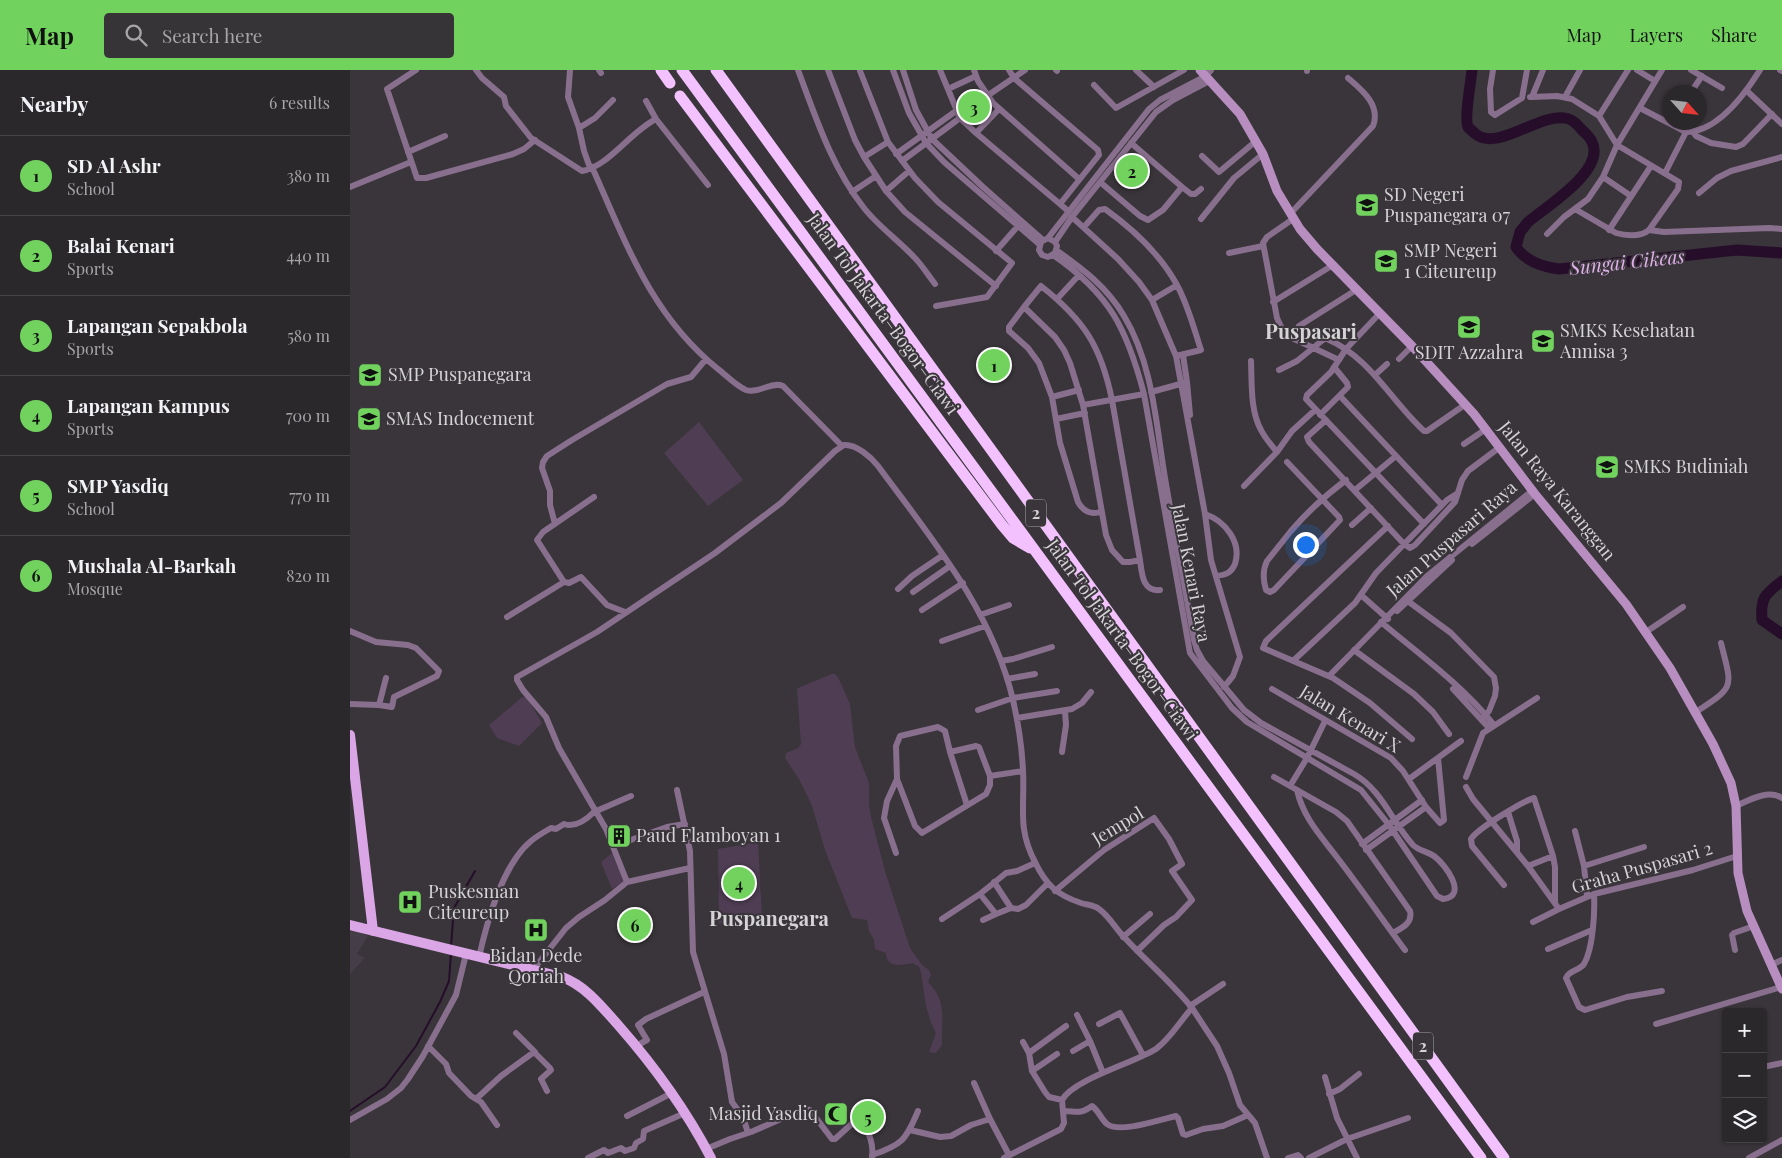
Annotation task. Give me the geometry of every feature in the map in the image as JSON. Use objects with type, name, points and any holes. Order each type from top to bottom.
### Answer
[{"type":"highway","points":[[661,70],[670,82]]},
{"type":"highway","name":"Jalan Tol Jakarta–Bogor–Ciawi","points":[[682,70],[1481,1158]]},
{"type":"highway","name":"Jalan Tol Jakarta–Bogor–Ciawi","points":[[716,70],[1504,1158]]},
{"type":"highway","points":[[721,70],[732,92]]},
{"type":"highway","points":[[680,96],[1002,525],[1014,538],[1034,550]]},
{"type":"main road","points":[[350,735],[373,931]]},
{"type":"main road","points":[[350,926],[562,977],[579,985],[599,1003],[656,1069],[709,1153]]},
{"type":"street","points":[[416,70],[387,89],[417,178],[421,180],[513,154],[524,149],[535,140]]},
{"type":"street","points":[[476,70],[482,78],[504,97],[510,113],[526,133],[579,169],[584,170],[607,160],[644,125],[656,119]]},
{"type":"street","points":[[570,70],[568,98],[579,128],[589,165],[592,167],[643,280],[672,323],[706,359],[745,389],[758,390],[778,384],[783,386],[842,446]]},
{"type":"street","points":[[798,70],[834,162],[852,192],[865,210],[914,256],[935,284]]},
{"type":"street","points":[[828,70],[855,140],[886,191],[913,218],[996,286]]},
{"type":"street","points":[[893,70],[909,113],[922,137],[929,141],[1043,241]]},
{"type":"street","points":[[903,70],[916,110],[929,132],[929,141],[944,162],[1018,226],[1043,241],[1055,242]]},
{"type":"street","points":[[940,70],[960,118],[1068,211]]},
{"type":"street","points":[[1009,70],[1014,78],[1098,150],[1099,155],[1060,204]]},
{"type":"street","points":[[987,96],[1025,70]]},
{"type":"street","points":[[1136,70],[1154,87]]},
{"type":"street","points":[[1094,85],[1116,108],[1184,70]]},
{"type":"street","points":[[1492,70],[1490,89],[1491,112],[1494,115],[1522,98],[1557,96],[1572,99],[1599,116],[1617,145],[1677,180],[1679,187],[1649,230],[1640,234],[1622,235],[1575,209]]},
{"type":"street","points":[[1522,98],[1527,70]]},
{"type":"street","points":[[1532,97],[1543,70]]},
{"type":"street","points":[[1565,98],[1580,70]]},
{"type":"street","points":[[1599,116],[1628,70]]},
{"type":"street","points":[[1637,70],[1655,81]]},
{"type":"street","points":[[1547,234],[1564,217],[1588,199],[1603,177],[1617,145],[1662,70]]},
{"type":"street","points":[[1691,70],[1722,88]]},
{"type":"street","points":[[1665,174],[1689,132],[1725,115],[1747,91],[1760,70]]},
{"type":"street","points":[[860,71],[888,142],[896,154],[938,202],[1012,263],[996,286],[984,298],[936,306]]},
{"type":"street","points":[[948,89],[975,73],[987,96],[999,109],[1079,179]]},
{"type":"street","points":[[1205,73],[1156,112],[1072,217],[1055,242],[1055,253],[1048,257],[1042,255],[1039,250],[1043,241],[1149,109],[1160,100],[1205,73]]},
{"type":"street","name":"Jalan Raya Karanggan","points":[[1205,73],[1240,114],[1263,154],[1277,191],[1291,216],[1317,249],[1466,404],[1534,492],[1610,584],[1670,668],[1696,712],[1731,783],[1736,806],[1738,873],[1747,911],[1782,988]]},
{"type":"street","points":[[1696,85],[1702,76]]},
{"type":"street","points":[[1339,360],[1312,349],[1284,333],[1277,318],[1263,246],[1264,240],[1291,216],[1374,126],[1376,112],[1371,101],[1348,78]]},
{"type":"street","points":[[1747,91],[1782,124]]},
{"type":"street","points":[[579,128],[595,118],[613,100]]},
{"type":"street","points":[[646,101],[656,119],[708,185]]},
{"type":"street","points":[[1640,108],[1662,119]]},
{"type":"street","points":[[976,133],[999,109]]},
{"type":"street","points":[[896,154],[956,111]]},
{"type":"street","points":[[1685,130],[1711,143],[1736,147],[1743,144],[1772,114]]},
{"type":"street","points":[[902,161],[960,118]]},
{"type":"street","points":[[408,152],[445,136]]},
{"type":"street","points":[[1202,156],[1217,172],[1220,172],[1256,141]]},
{"type":"street","points":[[864,157],[888,142]]},
{"type":"street","points":[[1131,143],[1191,194],[1195,194],[1201,189]]},
{"type":"street","points":[[1201,219],[1234,178],[1263,154]]},
{"type":"street","points":[[1699,192],[1718,178],[1732,171],[1782,157]]},
{"type":"street","points":[[350,187],[411,162]]},
{"type":"street","points":[[1610,230],[1651,166]]},
{"type":"street","points":[[886,191],[910,171]]},
{"type":"street","points":[[852,192],[876,176]]},
{"type":"street","points":[[1603,177],[1631,196]]},
{"type":"street","points":[[1100,182],[1140,216],[1148,220],[1163,210],[1182,187]]},
{"type":"street","points":[[1084,227],[1098,210],[1105,209],[1141,238],[1164,265],[1177,285],[1201,350],[1176,356]]},
{"type":"street","points":[[1072,217],[1128,270],[1152,300],[1176,356],[1205,514],[1211,560],[1240,657],[1233,676],[1224,687]]},
{"type":"street","points":[[996,251],[1018,226]]},
{"type":"street","points":[[1649,230],[1664,232],[1782,229]]},
{"type":"street","points":[[1229,252],[1263,246]]},
{"type":"street","name":"Jalan Kenari Raya","points":[[1055,253],[1105,301],[1132,352],[1148,393]]},
{"type":"street","name":"Jalan Kenari Raya","points":[[1055,253],[1089,274],[1112,298],[1131,329],[1139,351],[1148,393],[1161,477],[1189,629],[1197,650],[1216,682],[1232,708],[1247,722],[1361,790],[1389,825],[1438,896],[1444,900],[1452,895],[1455,889],[1454,884],[1442,864],[1435,856],[1424,852],[1414,845],[1370,784],[1253,718],[1224,687],[1216,682]]},
{"type":"street","points":[[1274,302],[1333,265]]},
{"type":"street","points":[[1057,299],[1079,275]]},
{"type":"street","points":[[1152,300],[1177,285]]},
{"type":"street","points":[[1100,512],[1088,512],[1078,502],[1060,443],[1052,398],[1039,362],[1028,348],[1009,331],[1009,327],[1041,286],[1074,316],[1090,336],[1107,375],[1145,585],[1151,590],[1160,590]]},
{"type":"street","points":[[1300,326],[1356,290]]},
{"type":"street","points":[[1024,307],[1055,337],[1070,363],[1085,413],[1100,512],[1108,543],[1125,563],[1140,560]]},
{"type":"street","points":[[1380,313],[1346,349],[1334,367],[1306,396],[1306,400],[1424,524]]},
{"type":"street","points":[[1279,370],[1293,363],[1325,338],[1346,349],[1375,375],[1424,431],[1427,431],[1466,404]]},
{"type":"street","points":[[1399,359],[1412,346]]},
{"type":"street","points":[[1183,355],[1188,382],[1189,424]]},
{"type":"street","points":[[556,524],[550,505],[550,490],[542,468],[547,456],[667,384],[691,377],[706,359]]},
{"type":"street","points":[[1251,361],[1256,416],[1260,428],[1277,452]]},
{"type":"street","points":[[1375,375],[1387,364]]},
{"type":"street","points":[[1244,486],[1277,452],[1292,431],[1340,396],[1348,385],[1334,367]]},
{"type":"street","points":[[1083,405],[1148,393],[1188,382]]},
{"type":"street","points":[[1052,398],[1079,390]]},
{"type":"street","points":[[1340,396],[1442,506]]},
{"type":"street","points":[[1056,419],[1085,413]]},
{"type":"street","points":[[1326,420],[1307,438],[1404,544],[1410,548],[1415,546],[1453,505],[1457,499],[1462,480],[1468,471],[1500,447]]},
{"type":"street","points":[[1464,444],[1486,428]]},
{"type":"street","points":[[627,882],[606,829],[594,812],[559,748],[545,715],[523,690],[517,679],[597,632],[625,612],[678,580],[757,522],[842,446],[849,444],[874,460],[963,583],[1001,661],[1013,698],[1017,718],[1023,771],[1023,828],[1028,848],[1047,884],[1055,891],[1073,900],[1098,908],[1191,1007],[1217,1046],[1230,1073],[1240,1105],[1255,1123],[1267,1158]]},
{"type":"street","points":[[1355,490],[1396,456]]},
{"type":"street","points":[[1287,462],[1322,498],[1339,516],[1339,521],[1274,590],[1271,592],[1267,591],[1263,572],[1267,561],[1291,531],[1322,498],[1346,480]]},
{"type":"street","name":"Jalan Puspasari Raya","points":[[1331,677],[1406,600],[1534,492]]},
{"type":"street","points":[[1294,661],[1355,603],[1376,574],[1404,544],[1442,506],[1458,493]]},
{"type":"street","points":[[564,582],[537,540],[543,532],[594,497]]},
{"type":"street","points":[[1352,525],[1371,508]]},
{"type":"street","points":[[1205,514],[1214,517],[1222,524],[1234,540],[1237,548],[1235,562],[1230,573],[1216,576]]},
{"type":"street","points":[[1388,526],[1266,641],[1263,646],[1264,650],[1331,677],[1370,703],[1412,739]]},
{"type":"street","points":[[898,589],[912,576],[943,555]]},
{"type":"street","points":[[913,592],[950,566]]},
{"type":"street","points":[[507,618],[564,582],[569,583],[581,577],[606,605],[625,612]]},
{"type":"street","points":[[922,610],[963,583]]},
{"type":"street","points":[[1361,595],[1383,623],[1442,675],[1492,727]]},
{"type":"street","points":[[1406,600],[1451,633],[1494,677],[1495,696],[1484,717]]},
{"type":"street","points":[[980,615],[1009,605]]},
{"type":"street","points":[[1646,632],[1683,607]]},
{"type":"street","points":[[942,641],[985,626]]},
{"type":"street","points":[[350,631],[373,640],[416,648],[422,652],[439,672],[437,676],[394,697],[392,707],[350,704]]},
{"type":"street","points":[[1696,712],[1722,695],[1727,689],[1729,673],[1721,643]]},
{"type":"street","points":[[1001,661],[1052,647]]},
{"type":"street","points":[[1356,652],[1414,694],[1433,712],[1449,734]]},
{"type":"street","points":[[1007,679],[1035,674]]},
{"type":"street","points":[[379,705],[386,678]]},
{"type":"street","name":"Jalan Kenari X","points":[[1272,689],[1391,758],[1409,779],[1426,807],[1438,822],[1442,822],[1444,820],[1438,758]]},
{"type":"street","points":[[978,710],[1013,698],[1057,691]]},
{"type":"street","points":[[1017,718],[1072,709],[1082,703],[1091,692]]},
{"type":"street","points":[[1466,777],[1482,736],[1492,727],[1537,698]]},
{"type":"street","points":[[1062,752],[1066,724],[1065,711]]},
{"type":"street","points":[[1290,786],[1312,750],[1325,721]]},
{"type":"street","points":[[950,752],[979,747],[990,776],[986,794],[922,833],[915,826],[897,779],[896,746],[900,736],[938,727],[945,731],[950,752],[967,805]]},
{"type":"street","points":[[1409,779],[1461,741]]},
{"type":"street","points":[[990,776],[1023,771]]},
{"type":"street","points":[[1274,777],[1342,816],[1412,914],[1410,921],[1393,933]]},
{"type":"street","points":[[896,853],[884,818],[887,801],[897,779]]},
{"type":"street","name":"Graha Puspasari 2","points":[[1466,787],[1473,799],[1517,851],[1557,906],[1591,895],[1693,870],[1737,856]]},
{"type":"street","points":[[677,790],[690,851],[693,952],[724,1054],[732,1102],[743,1117],[748,1133]]},
{"type":"street","points":[[1297,790],[1300,803],[1311,824],[1405,950]]},
{"type":"street","points":[[1736,806],[1769,794],[1776,794],[1782,798]]},
{"type":"street","points":[[479,957],[487,922],[499,891],[513,863],[530,842],[551,828],[556,829],[564,824],[567,826],[574,825],[594,812],[631,796]]},
{"type":"street","points":[[1504,885],[1471,843],[1471,840],[1476,832],[1531,798],[1536,799],[1553,856],[1557,906],[1533,922]]},
{"type":"street","points":[[1362,844],[1422,800]]},
{"type":"street","points":[[1366,850],[1426,807]]},
{"type":"street","points":[[1508,812],[1517,841],[1517,851]]},
{"type":"street","name":"Jempol","points":[[1055,891],[1104,850],[1154,818],[1169,839],[1182,864],[1172,871],[1192,900],[1176,917],[1164,925],[1137,951]]},
{"type":"street","points":[[614,846],[667,826],[685,824]]},
{"type":"street","points":[[1575,831],[1594,911],[1589,948],[1583,965],[1566,978],[1580,1009],[1585,1010],[1627,997],[1662,991]]},
{"type":"street","points":[[1584,866],[1644,847]]},
{"type":"street","points":[[1528,866],[1553,856]]},
{"type":"street","points":[[942,919],[980,894],[1006,873],[1017,871],[1035,863]]},
{"type":"street","points":[[533,970],[566,928],[627,882],[690,868]]},
{"type":"street","points":[[994,882],[1011,908]]},
{"type":"street","points":[[983,920],[1011,908],[1018,909],[1026,905],[1047,884]]},
{"type":"street","points":[[980,894],[996,914]]},
{"type":"street","points":[[1124,937],[1150,914]]},
{"type":"street","points":[[1735,950],[1732,935],[1754,926]]},
{"type":"street","points":[[1548,949],[1592,930]]},
{"type":"street","points":[[350,1119],[387,1099],[401,1088],[428,1046],[456,994],[464,954]]},
{"type":"street","points":[[1771,965],[1782,960]]},
{"type":"street","points":[[974,1084],[1006,1156],[1061,1129],[1064,1123],[1062,1100],[1072,1089],[1163,1044],[1191,1007],[1222,984]]},
{"type":"street","points":[[1656,1024],[1782,988]]},
{"type":"street","points":[[636,1046],[647,1040],[638,1025],[646,1019],[704,992]]},
{"type":"street","points":[[1099,1024],[1120,1013],[1143,1055]]},
{"type":"street","points":[[1077,1015],[1090,1041],[1102,1073]]},
{"type":"street","points":[[1029,1053],[1066,1026]]},
{"type":"street","points":[[516,1033],[551,1069],[541,1079],[547,1091]]},
{"type":"street","points":[[1073,1051],[1090,1041]]},
{"type":"street","points":[[1023,1042],[1029,1053],[1032,1071],[1047,1095],[1062,1100]]},
{"type":"street","points":[[428,1046],[446,1064],[449,1073],[471,1096],[486,1108],[496,1125]]},
{"type":"street","points":[[476,1099],[501,1076],[535,1052]]},
{"type":"street","points":[[1032,1071],[1057,1054]]},
{"type":"street","points":[[1767,1066],[1782,1063]]},
{"type":"street","points":[[1329,1094],[1340,1089],[1359,1074]]},
{"type":"street","points":[[1325,1078],[1329,1094],[1347,1139],[1357,1158]]},
{"type":"street","points":[[627,1116],[672,1094]]},
{"type":"street","points":[[1063,1111],[1084,1112],[1092,1106],[1098,1110],[1105,1123],[1110,1126],[1130,1128],[1176,1116],[1183,1134],[1186,1135],[1203,1129],[1223,1126],[1248,1116]]},
{"type":"street","points":[[709,1153],[748,1133],[802,1109],[807,1109],[810,1110],[832,1140],[856,1120],[860,1120],[871,1138],[872,1157],[898,1144],[910,1130],[918,1111]]},
{"type":"street","points":[[588,1158],[604,1150],[608,1153],[621,1148],[625,1151],[634,1148],[636,1143],[643,1139],[644,1131],[685,1113]]},
{"type":"street","points":[[1309,1158],[1347,1139],[1408,1118]]},
{"type":"street","points":[[910,1130],[940,1137],[951,1136],[971,1125],[990,1119]]},
{"type":"street","points":[[1749,1158],[1782,1140]]},
{"type":"street","points":[[1288,1158],[1298,1155],[1300,1158]]},
{"type":"shaded area","points":[[969,90],[992,110],[980,124],[957,104]]},
{"type":"shaded area","points":[[699,422],[743,480],[708,506],[664,453]]},
{"type":"shaded area","points":[[832,674],[838,677],[850,704],[855,747],[869,783],[871,817],[885,871],[910,948],[922,965],[929,970],[931,975],[928,982],[934,989],[941,1004],[942,1045],[936,1053],[929,1052],[936,1033],[926,1006],[919,967],[913,963],[895,965],[889,962],[886,953],[875,949],[867,920],[852,918],[825,850],[812,806],[799,779],[785,758],[786,753],[798,748],[801,744],[797,689]]},
{"type":"shaded area","points":[[526,696],[542,723],[519,746],[497,738],[489,725],[521,698]]},
{"type":"shaded area","points":[[758,842],[762,917],[719,924],[718,849]]},
{"type":"shaded area","points":[[612,853],[624,881],[612,889],[601,862]]},
{"type":"shaded area","points":[[353,929],[368,936],[357,954],[365,958],[350,974],[350,932]]},
{"type":"waterway","name":"Sungai Cikeas","points":[[1472,70],[1467,123],[1468,127],[1477,135],[1486,138],[1496,138],[1553,118],[1564,118],[1576,124],[1592,142],[1594,153],[1591,164],[1583,175],[1560,197],[1528,222],[1520,232],[1516,247],[1530,260],[1547,267],[1559,269],[1737,250],[1782,253]]},
{"type":"waterway","name":"Sungai Cikeas","points":[[1782,581],[1771,589],[1765,597],[1762,606],[1762,620],[1782,634]]},
{"type":"waterway","points":[[451,946],[454,908],[475,871]]},
{"type":"waterway","points":[[350,1111],[385,1087],[416,1046],[449,981],[451,953]]},
{"type":"place","name":"Lapangan Sepakbola","points":[[974,107]]},
{"type":"place","name":"Balai Kenari","points":[[1132,171]]},
{"type":"place","name":"SD Negeri Puspanegara 07","points":[[1367,205]]},
{"type":"place","name":"SMP Negeri 1 Citeureup","points":[[1386,261]]},
{"type":"place","name":"SDIT Azzahra","points":[[1469,327]]},
{"type":"place","name":"SMKS Kesehatan Annisa 3","points":[[1543,341]]},
{"type":"place","name":"SD Al Ashr","points":[[994,365]]},
{"type":"place","name":"SMP Puspanegara","points":[[370,375]]},
{"type":"place","name":"SMAS Indocement","points":[[369,419]]},
{"type":"place","name":"SMKS Budiniah","points":[[1607,467]]},
{"type":"place","name":"Paud Flamboyan 1","points":[[619,836]]},
{"type":"place","name":"Lapangan Kampus","points":[[739,883]]},
{"type":"place","name":"Puskesman Citeureup","points":[[410,902]]},
{"type":"place","name":"Mushala Al-Barkah","points":[[635,925]]},
{"type":"place","name":"Bidan Dede Qoriah","points":[[536,930]]},
{"type":"place","name":"Masjid Yasdiq","points":[[836,1114]]},
{"type":"place","name":"SMP Yasdiq","points":[[868,1117]]},
{"type":"district","name":"Puspasari","points":[[1311,332]]},
{"type":"district","name":"Puspanegara","points":[[769,919]]}]
